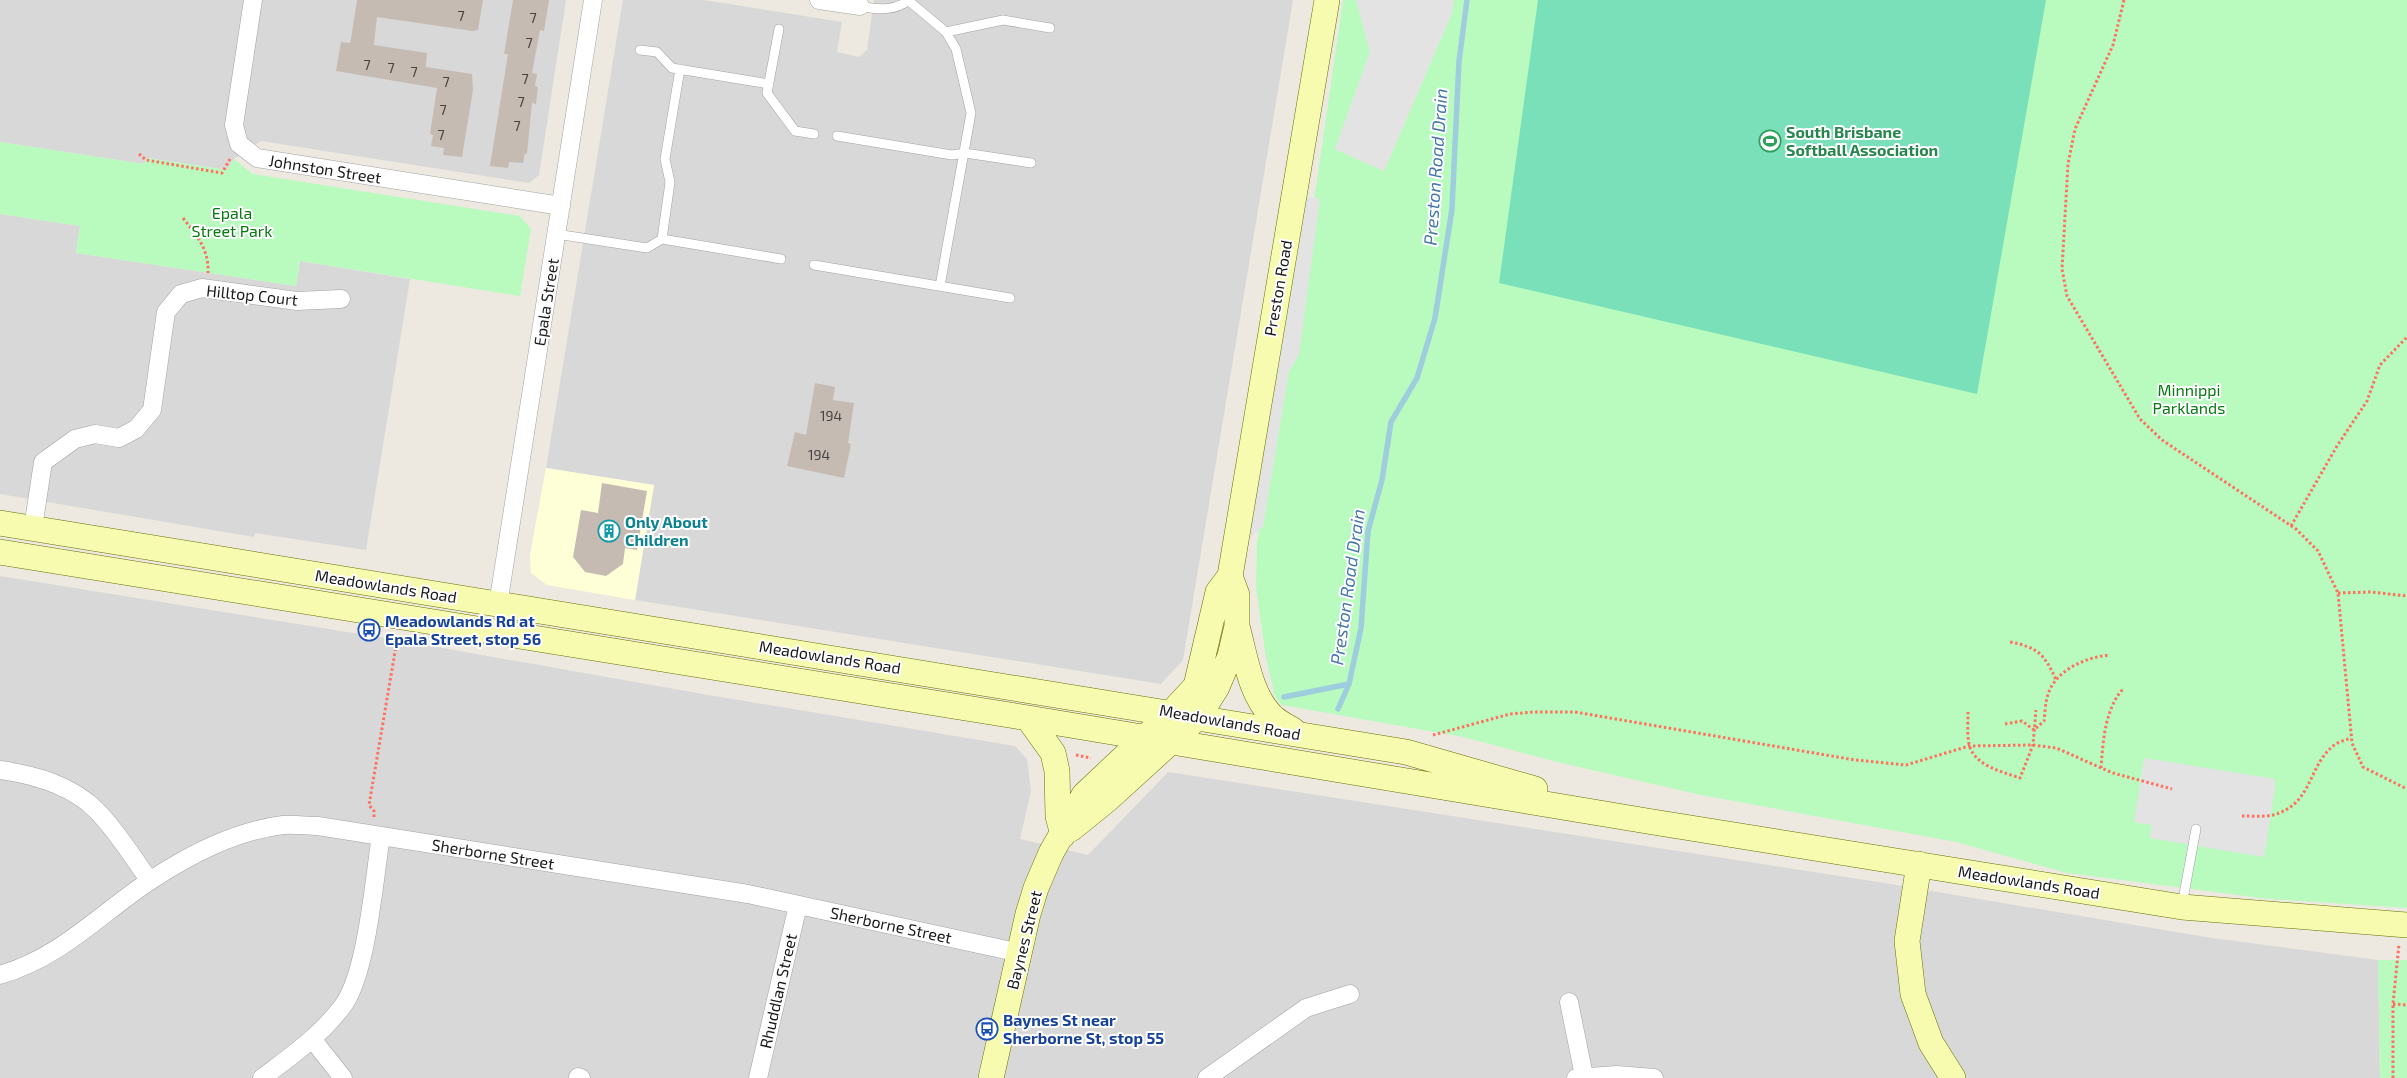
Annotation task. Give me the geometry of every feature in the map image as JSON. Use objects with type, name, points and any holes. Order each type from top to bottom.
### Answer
[{"type":"main road","name":"Preston Road","points":[[1172,712],[1196,686],[1218,592],[1230,576],[1327,0]]},
{"type":"main road","name":"Meadowlands Road","points":[[0,522],[498,605],[1172,712],[1406,752],[1653,822]]},
{"type":"main road","name":"Meadowlands Road","points":[[0,552],[2182,907],[2407,925]]},
{"type":"main road","name":"Preston Road","points":[[1198,717],[1221,680],[1237,626],[1237,595],[1230,576]]},
{"type":"main road","points":[[1237,626],[1255,686],[1263,705],[1273,718],[1299,734]]},
{"type":"main road","name":"Baynes Street","points":[[991,1078],[1036,888],[1052,853],[1084,795],[1172,712]]},
{"type":"main road","name":"Baynes Street","points":[[1063,835],[1108,799],[1198,717]]},
{"type":"main road","points":[[1028,718],[1053,753],[1057,771],[1058,816],[1063,835]]},
{"type":"main road","points":[[1919,864],[1907,941],[1913,994],[1931,1042],[1953,1078]]},
{"type":"street","points":[[239,144],[234,125],[253,0]]},
{"type":"street","name":"Epala Street","points":[[498,605],[593,0]]},
{"type":"street","points":[[819,0],[860,6]]},
{"type":"street","name":"Johnston Street","points":[[239,144],[257,158],[561,206]]},
{"type":"street","name":"Hilltop Court","points":[[32,528],[43,462],[75,439],[95,434],[118,438],[136,429],[152,410],[166,312],[181,294],[207,288],[297,301],[341,299]]},
{"type":"street","points":[[0,770],[21,773],[60,785],[97,810],[150,881]]},
{"type":"street","name":"Sherborne Street","points":[[0,975],[39,961],[70,942],[150,881],[202,850],[241,834],[284,825],[318,826],[748,894],[1020,953]]},
{"type":"street","points":[[262,1078],[313,1040],[344,1006],[359,972],[377,835]]},
{"type":"street","name":"Rhuddlan Street","points":[[758,1078],[798,905]]},
{"type":"street","points":[[1207,1078],[1306,1008],[1350,994]]},
{"type":"street","points":[[1569,1002],[1580,1077],[1617,1075],[1654,1078]]},
{"type":"street","points":[[313,1040],[343,1078]]},
{"type":"lane","points":[[860,6],[872,9],[896,8],[909,0],[946,32],[956,49],[972,113],[940,286]]},
{"type":"lane","points":[[946,32],[1003,20],[1050,28]]},
{"type":"lane","points":[[779,29],[767,93],[795,131],[814,134]]},
{"type":"lane","points":[[640,50],[657,52],[672,68],[769,84]]},
{"type":"lane","points":[[662,239],[670,182],[665,159],[680,69]]},
{"type":"lane","points":[[837,136],[952,155],[966,153],[1031,163]]},
{"type":"lane","points":[[556,234],[647,248],[662,239],[781,259]]},
{"type":"lane","points":[[814,265],[1010,298]]},
{"type":"lane","points":[[2182,907],[2196,830]]},
{"type":"path","points":[[2124,0],[2113,45],[2075,129],[2068,164],[2062,269],[2067,296],[2140,419],[2162,440],[2291,526],[2318,551],[2338,593],[2351,738],[2363,767],[2407,789]]},
{"type":"path","points":[[140,154],[146,160],[222,173],[239,144]]},
{"type":"path","points":[[183,218],[203,244],[208,258],[207,288]]},
{"type":"path","points":[[2291,526],[2337,446],[2367,401],[2380,365],[2407,337]]},
{"type":"path","points":[[2338,593],[2371,592],[2407,596]]},
{"type":"path","points":[[377,835],[374,811],[369,805],[397,640]]},
{"type":"path","points":[[2010,642],[2026,645],[2040,652],[2050,666],[2056,680]]},
{"type":"path","points":[[2034,730],[2044,721],[2047,698],[2052,684],[2056,680],[2070,667],[2092,656],[2110,655]]},
{"type":"path","points":[[2101,768],[2106,725],[2116,697],[2123,689]]},
{"type":"path","points":[[1592,715],[1593,710]]},
{"type":"path","points":[[1968,712],[1969,746],[1977,758],[1993,769],[2020,778],[2033,745],[2036,710]]},
{"type":"path","points":[[1433,735],[1518,714],[1558,711],[1647,724],[1844,758],[1906,765],[1969,746],[2033,745],[2056,748],[2101,768],[2172,789]]},
{"type":"path","points":[[1647,724],[1648,719]]},
{"type":"path","points":[[2004,724],[2022,722],[2034,730]]},
{"type":"path","points":[[2242,816],[2272,815],[2289,808],[2300,799],[2308,788],[2325,754],[2335,744],[2351,738]]},
{"type":"path","points":[[1844,758],[1845,752]]},
{"type":"path","points":[[1070,754],[1097,759]]},
{"type":"path","points":[[2393,1078],[2393,1004],[2400,942],[2407,942]]},
{"type":"path","points":[[2393,1004],[2407,1005]]},
{"type":"shaded area","points":[[0,0],[566,0],[539,175],[529,183],[261,141],[234,159],[227,170],[147,158],[144,164],[0,142]]},
{"type":"shaded area","points":[[623,0],[704,0],[842,22],[837,52],[859,57],[867,50],[874,0],[1293,0],[1183,660],[1161,684],[635,600],[654,485],[546,468]]},
{"type":"shaded area","points":[[1356,0],[1454,0],[1452,13],[1384,171],[1335,149],[1370,52]]},
{"type":"shaded area","points":[[1294,194],[1320,199],[1299,355],[1289,372],[1263,527],[1234,551]]},
{"type":"shaded area","points":[[0,214],[80,226],[76,253],[296,286],[300,261],[410,279],[366,550],[255,533],[254,537],[0,494]]},
{"type":"shaded area","points":[[546,468],[654,485],[635,600],[547,585],[531,573],[530,555]]},
{"type":"shaded area","points":[[0,576],[397,640],[1015,746],[1027,759],[1031,791],[1020,839],[1088,855],[1168,772],[1878,882],[2212,938],[2378,960],[2380,1078],[0,1078]]},
{"type":"shaded area","points":[[2144,758],[2275,779],[2264,857],[2150,838],[2152,825],[2134,822]]},
{"type":"green space","name":"Minnippi Parklands","points":[[1343,0],[1356,0],[1370,52],[1335,149],[1384,171],[1452,13],[1454,0],[2407,0],[2407,908],[2269,899],[2067,873],[1956,842],[1701,795],[1557,762],[1463,737],[1282,705],[1275,697],[1266,658],[1256,587],[1257,542],[1317,180]],"holes":[[[2275,788],[2150,838],[2152,825],[2135,822]]]},
{"type":"green space","name":"South Brisbane Softball Association","points":[[1538,0],[2046,0],[1977,394],[1499,283]]},
{"type":"green space","name":"Epala Street Park","points":[[0,142],[144,164],[147,158],[227,170],[234,159],[253,174],[520,216],[531,229],[520,296],[300,261],[296,286],[76,253],[80,226],[0,214]]},
{"type":"green space","points":[[2378,960],[2407,960],[2407,1078],[2380,1078]]},
{"type":"building","points":[[357,0],[483,0],[478,30],[473,31],[377,17],[374,45],[427,53],[426,67],[472,74],[473,90],[462,157],[443,155],[444,148],[431,146],[433,135],[430,134],[437,88],[336,71],[341,42],[350,43]]},
{"type":"building","points":[[513,0],[549,0],[544,31],[540,30],[532,73],[537,74],[535,86],[538,87],[536,104],[532,103],[527,154],[525,153],[523,163],[509,162],[508,168],[490,166],[508,54],[504,54]]},
{"type":"building","points":[[815,383],[835,387],[833,400],[854,403],[848,443],[851,444],[844,478],[787,466],[795,432],[806,435]]},
{"type":"building","name":"Only About Children","points":[[602,483],[647,491],[637,550],[625,548],[623,564],[606,576],[585,572],[573,557],[581,510],[598,513]]},
{"type":"waterway","name":"Preston Road Drain","points":[[1338,709],[1349,684],[1361,628],[1368,531],[1382,480],[1391,422],[1417,378],[1435,318],[1452,209],[1459,61],[1467,0]]},
{"type":"waterway","points":[[1284,697],[1349,684]]},
{"type":"place","name":"South Brisbane Softball Association","points":[[1770,141]]},
{"type":"place","name":"Only About Children","points":[[609,531]]},
{"type":"place","name":"Meadowlands Rd at Epala Street, stop 56","points":[[369,630]]},
{"type":"place","name":"Baynes St near Sherborne St, stop 55","points":[[987,1029]]}]
